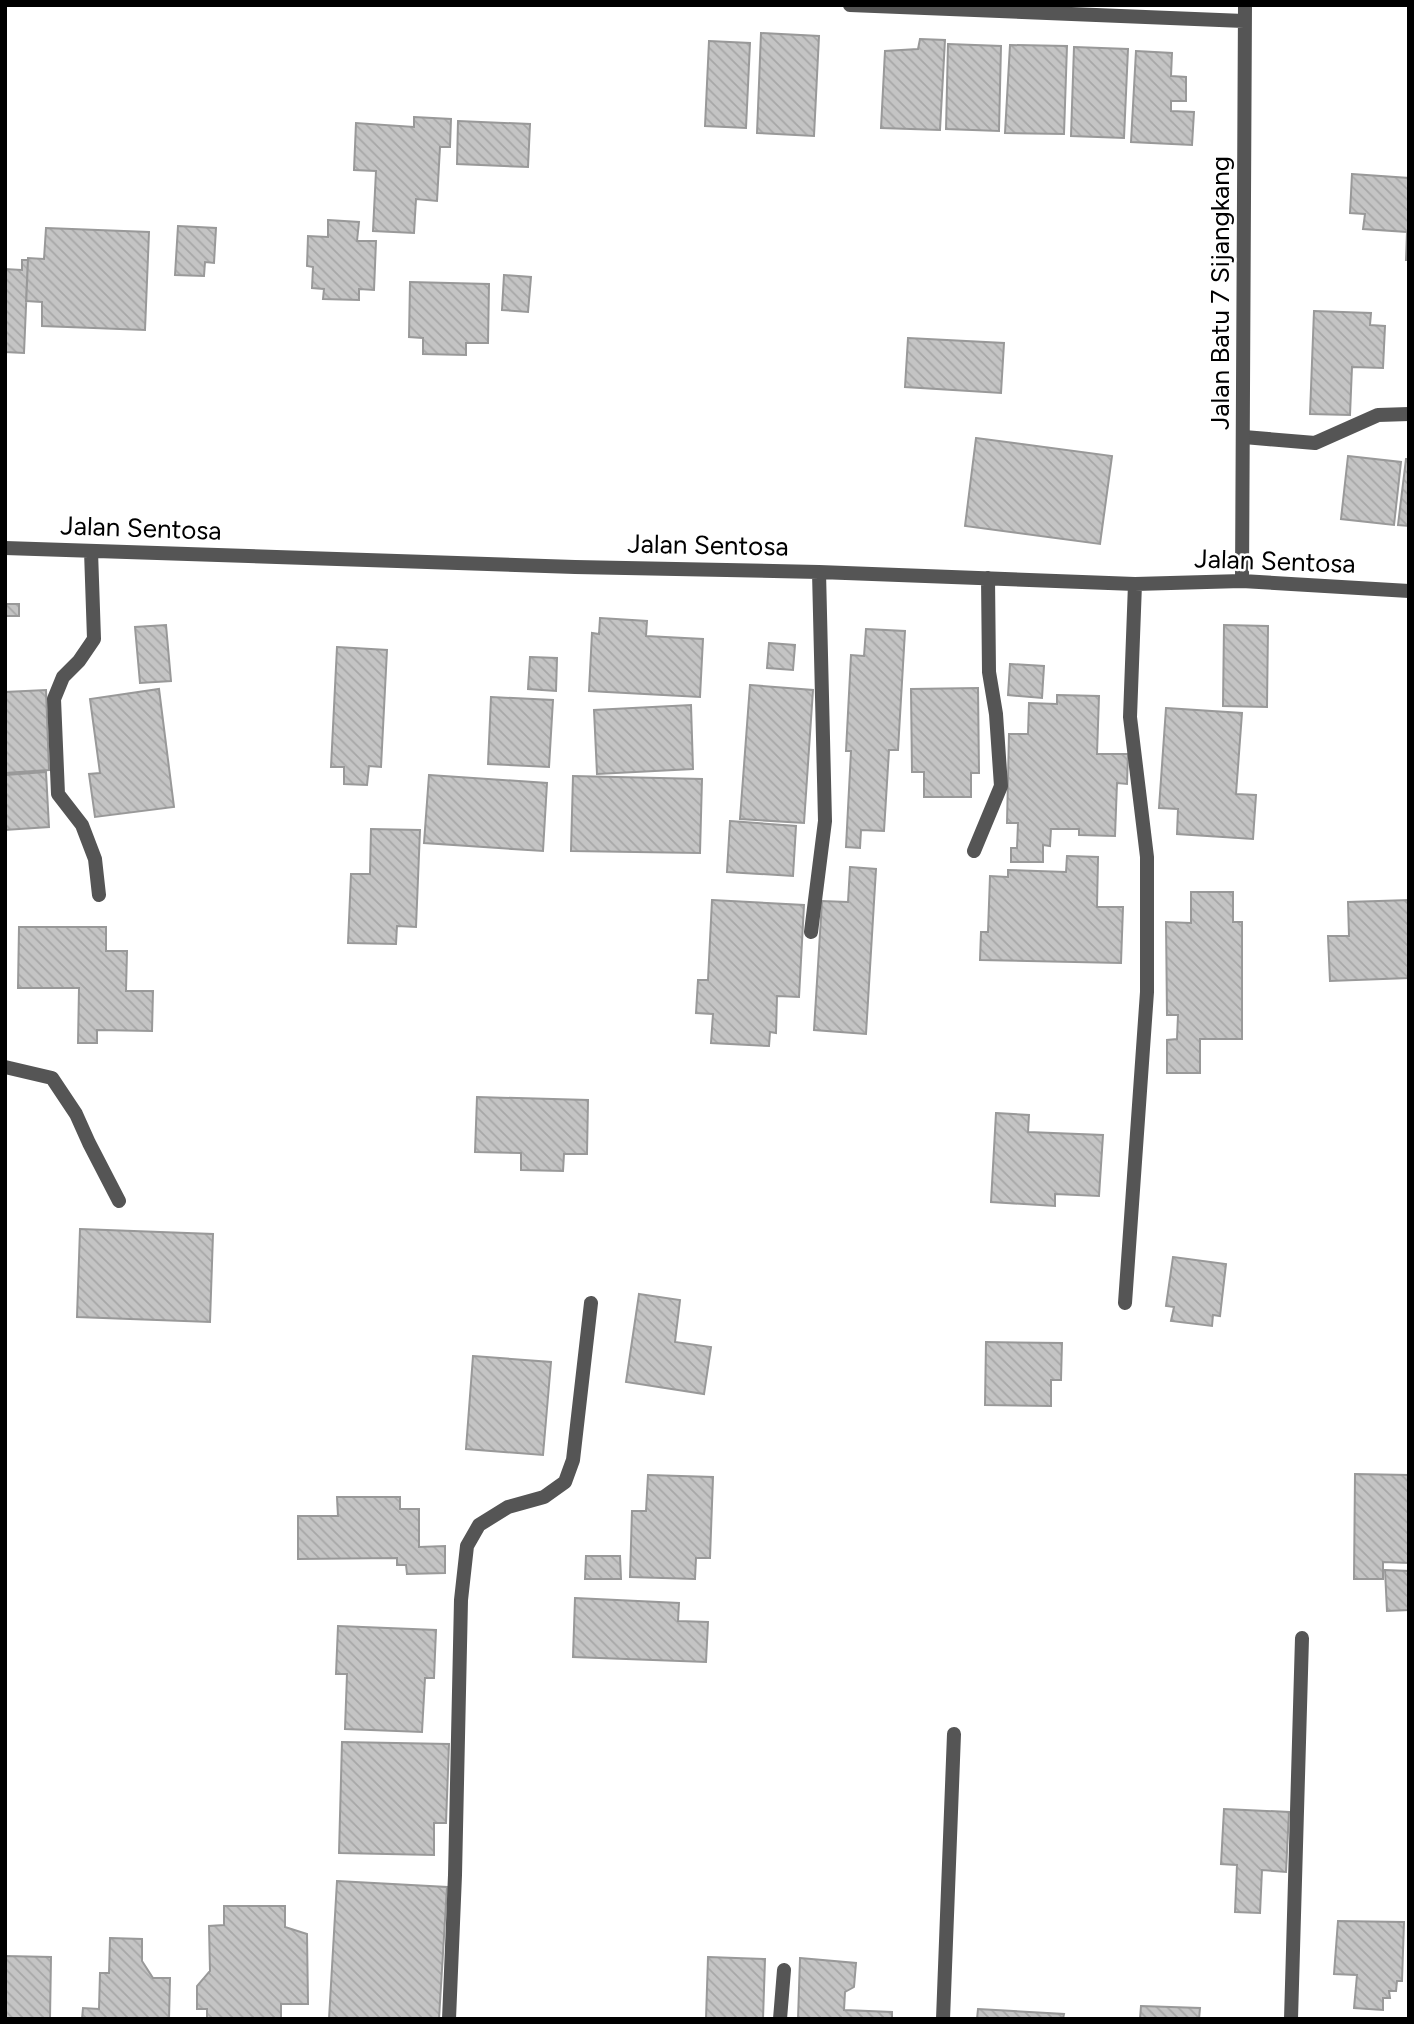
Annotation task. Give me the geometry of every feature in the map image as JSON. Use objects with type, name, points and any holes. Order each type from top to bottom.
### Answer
[{"type":"street","points":[[850,5],[1244,21]]},
{"type":"street","name":"Jalan Batu 7 Sijangkang","points":[[1242,581],[1245,5]]},
{"type":"street","points":[[1244,438],[1315,443],[1378,415],[1409,414]]},
{"type":"street","name":"Jalan Sentosa","points":[[5,548],[1135,584],[1242,581],[1409,591]]},
{"type":"street","points":[[91,551],[94,639],[79,661],[63,677],[54,699],[58,794],[82,825],[95,859],[99,895]]},
{"type":"street","points":[[811,932],[825,821],[818,572]]},
{"type":"street","points":[[974,851],[1001,786],[996,714],[989,672],[988,578]]},
{"type":"street","points":[[1125,1303],[1147,992],[1147,857],[1130,717],[1135,584]]},
{"type":"street","points":[[5,1067],[51,1078],[76,1114],[119,1201]]},
{"type":"street","points":[[449,2019],[461,1600],[467,1546],[479,1525],[508,1507],[544,1497],[565,1482],[573,1460],[591,1303]]},
{"type":"street","points":[[1291,2019],[1302,1638]]},
{"type":"street","points":[[943,2019],[954,1734]]},
{"type":"street","points":[[780,2019],[784,1970]]},
{"type":"building","points":[[761,33],[819,36],[814,136],[757,133]]},
{"type":"building","points":[[920,39],[945,40],[940,130],[881,128],[885,51],[918,49]]},
{"type":"building","points":[[709,41],[750,43],[746,128],[705,126]]},
{"type":"building","points":[[948,44],[1001,46],[999,131],[946,129]]},
{"type":"building","points":[[1010,45],[1067,46],[1064,134],[1005,133]]},
{"type":"building","points":[[1074,47],[1128,49],[1124,138],[1071,136]]},
{"type":"building","points":[[1136,51],[1172,53],[1171,76],[1186,77],[1186,101],[1171,101],[1171,111],[1194,112],[1192,145],[1131,142]]},
{"type":"building","points":[[414,117],[451,119],[450,147],[440,147],[437,201],[416,199],[414,233],[373,231],[376,171],[354,170],[356,123],[414,127]]},
{"type":"building","points":[[458,121],[530,124],[528,167],[457,164]]},
{"type":"building","points":[[1352,174],[1409,178],[1409,260],[1406,260],[1407,232],[1363,229],[1365,214],[1350,213]]},
{"type":"building","points":[[328,220],[359,222],[357,241],[376,241],[374,290],[359,289],[359,300],[323,299],[324,289],[312,288],[313,267],[307,266],[308,236],[328,237]]},
{"type":"building","points":[[178,226],[216,228],[214,263],[205,262],[204,276],[175,275]]},
{"type":"building","points":[[46,228],[149,232],[145,330],[42,326],[42,302],[26,301],[28,258],[44,259]]},
{"type":"building","points":[[22,260],[28,260],[24,353],[5,352],[5,269],[22,270]]},
{"type":"building","points":[[504,275],[531,277],[528,312],[502,310]]},
{"type":"building","points":[[410,282],[489,284],[488,343],[466,343],[466,355],[423,354],[423,338],[409,337]]},
{"type":"building","points":[[1314,311],[1371,313],[1370,325],[1385,326],[1383,368],[1352,367],[1350,415],[1310,414]]},
{"type":"building","points":[[908,338],[1004,343],[1001,393],[905,387]]},
{"type":"building","points":[[976,438],[1112,456],[1100,544],[965,526]]},
{"type":"building","points":[[1348,456],[1401,462],[1394,525],[1341,519]]},
{"type":"building","points":[[1406,459],[1409,459],[1409,526],[1398,525]]},
{"type":"building","points":[[5,604],[19,604],[19,616],[6,616],[5,647]]},
{"type":"building","points":[[600,618],[647,621],[646,636],[703,639],[700,697],[589,691],[592,633],[599,634]]},
{"type":"building","points":[[166,625],[171,681],[140,683],[135,627]]},
{"type":"building","points":[[1224,625],[1268,626],[1267,707],[1223,706]]},
{"type":"building","points":[[866,629],[905,631],[898,750],[889,750],[884,831],[861,830],[860,848],[846,847],[851,751],[846,751],[851,655],[864,656]]},
{"type":"building","points":[[769,643],[795,645],[793,670],[767,668]]},
{"type":"building","points":[[337,647],[387,650],[381,767],[369,766],[367,785],[344,784],[344,767],[331,767]]},
{"type":"building","points":[[530,657],[557,658],[556,691],[528,689]]},
{"type":"building","points":[[1010,664],[1044,666],[1042,698],[1008,695]]},
{"type":"building","points":[[750,685],[813,690],[804,823],[740,819]]},
{"type":"building","points":[[978,688],[979,773],[971,773],[971,797],[924,797],[924,772],[912,772],[911,689]]},
{"type":"building","points":[[159,689],[174,807],[95,817],[89,774],[100,773],[90,699]]},
{"type":"building","points":[[46,690],[49,770],[5,773],[5,692]]},
{"type":"building","points":[[1057,695],[1099,696],[1097,754],[1128,754],[1127,784],[1117,783],[1115,836],[1079,835],[1079,829],[1051,829],[1050,846],[1043,845],[1043,862],[1011,862],[1011,848],[1017,848],[1018,823],[1007,823],[1009,734],[1028,734],[1029,703],[1057,704]]},
{"type":"building","points":[[491,697],[553,700],[549,767],[488,764]]},
{"type":"building","points":[[691,705],[693,769],[597,774],[594,710]]},
{"type":"building","points":[[1166,708],[1242,713],[1236,794],[1256,795],[1253,839],[1177,834],[1178,809],[1159,808]]},
{"type":"building","points":[[46,772],[49,827],[5,830],[5,775]]},
{"type":"building","points":[[429,775],[547,783],[543,851],[424,843]]},
{"type":"building","points":[[573,776],[702,779],[700,853],[571,851]]},
{"type":"building","points":[[730,821],[796,826],[793,876],[727,872]]},
{"type":"building","points":[[371,829],[420,830],[416,927],[397,926],[396,944],[348,943],[351,874],[370,874]]},
{"type":"building","points":[[1067,856],[1098,857],[1097,907],[1123,907],[1121,963],[980,960],[981,932],[988,932],[990,876],[1008,877],[1008,870],[1066,872]]},
{"type":"building","points":[[850,867],[876,869],[866,1034],[814,1030],[822,901],[848,902]]},
{"type":"building","points":[[1191,892],[1233,892],[1233,922],[1242,922],[1242,1039],[1200,1039],[1200,1073],[1167,1073],[1167,1040],[1177,1039],[1178,1015],[1167,1015],[1166,922],[1191,923]]},
{"type":"building","points":[[712,900],[804,905],[799,997],[777,996],[776,1033],[770,1032],[769,1046],[711,1043],[713,1014],[696,1013],[698,980],[708,980]]},
{"type":"building","points":[[1409,900],[1409,978],[1330,981],[1328,936],[1349,936],[1348,902]]},
{"type":"building","points":[[19,927],[106,927],[106,951],[127,951],[126,991],[153,991],[152,1031],[97,1030],[97,1043],[78,1043],[79,988],[18,988]]},
{"type":"building","points":[[477,1097],[588,1100],[587,1154],[564,1154],[563,1171],[521,1170],[521,1153],[475,1152]]},
{"type":"building","points":[[996,1113],[1029,1115],[1028,1132],[1103,1135],[1099,1196],[1055,1194],[1055,1206],[991,1202]]},
{"type":"building","points":[[80,1229],[213,1234],[210,1322],[77,1317]]},
{"type":"building","points":[[1173,1257],[1226,1264],[1220,1316],[1213,1315],[1212,1326],[1171,1321],[1174,1307],[1166,1306]]},
{"type":"building","points":[[639,1294],[680,1300],[675,1342],[711,1347],[704,1394],[626,1382]]},
{"type":"building","points":[[986,1342],[1062,1343],[1061,1380],[1051,1380],[1051,1406],[985,1405]]},
{"type":"building","points":[[473,1356],[551,1362],[543,1455],[466,1449]]},
{"type":"building","points":[[1355,1474],[1409,1475],[1409,1563],[1383,1562],[1383,1579],[1354,1579]]},
{"type":"building","points":[[648,1475],[713,1477],[710,1558],[696,1558],[695,1579],[630,1577],[632,1511],[646,1511]]},
{"type":"building","points":[[337,1497],[400,1497],[400,1509],[419,1509],[419,1547],[445,1546],[445,1573],[407,1574],[406,1565],[397,1565],[397,1558],[298,1559],[298,1516],[338,1516]]},
{"type":"building","points":[[586,1556],[620,1556],[621,1579],[585,1579]]},
{"type":"building","points":[[1385,1570],[1409,1571],[1409,1610],[1387,1611]]},
{"type":"building","points":[[575,1598],[679,1603],[678,1621],[708,1622],[706,1662],[573,1657]]},
{"type":"building","points":[[338,1626],[436,1630],[434,1678],[425,1678],[422,1732],[345,1729],[347,1674],[336,1674]]},
{"type":"building","points":[[342,1742],[449,1744],[446,1823],[434,1823],[434,1855],[339,1853]]},
{"type":"building","points":[[1224,1809],[1289,1812],[1286,1872],[1262,1870],[1260,1913],[1235,1912],[1237,1865],[1221,1864]]},
{"type":"building","points":[[337,1881],[447,1887],[439,2019],[329,2019]]},
{"type":"building","points":[[224,1906],[285,1906],[285,1927],[307,1934],[308,2004],[281,2004],[281,2019],[207,2019],[207,2009],[197,2009],[197,1986],[210,1971],[209,1926],[224,1925]]},
{"type":"building","points":[[1338,1921],[1404,1922],[1402,1981],[1397,1981],[1396,1991],[1389,1991],[1390,1998],[1383,1998],[1383,2010],[1354,2008],[1357,1975],[1334,1974]]},
{"type":"building","points":[[110,1938],[142,1939],[142,1961],[153,1978],[170,1978],[169,2019],[82,2019],[83,2008],[99,2009],[100,1973],[109,1973]]},
{"type":"building","points":[[5,1956],[51,1957],[50,2019],[5,2019]]},
{"type":"building","points":[[708,1957],[765,1959],[763,2019],[706,2019]]},
{"type":"building","points":[[800,1958],[856,1963],[854,1987],[845,1992],[844,2010],[892,2012],[892,2019],[798,2019]]},
{"type":"building","points":[[1141,2006],[1200,2008],[1199,2019],[1140,2019]]},
{"type":"building","points":[[978,2009],[1064,2014],[1063,2019],[977,2019]]}]
